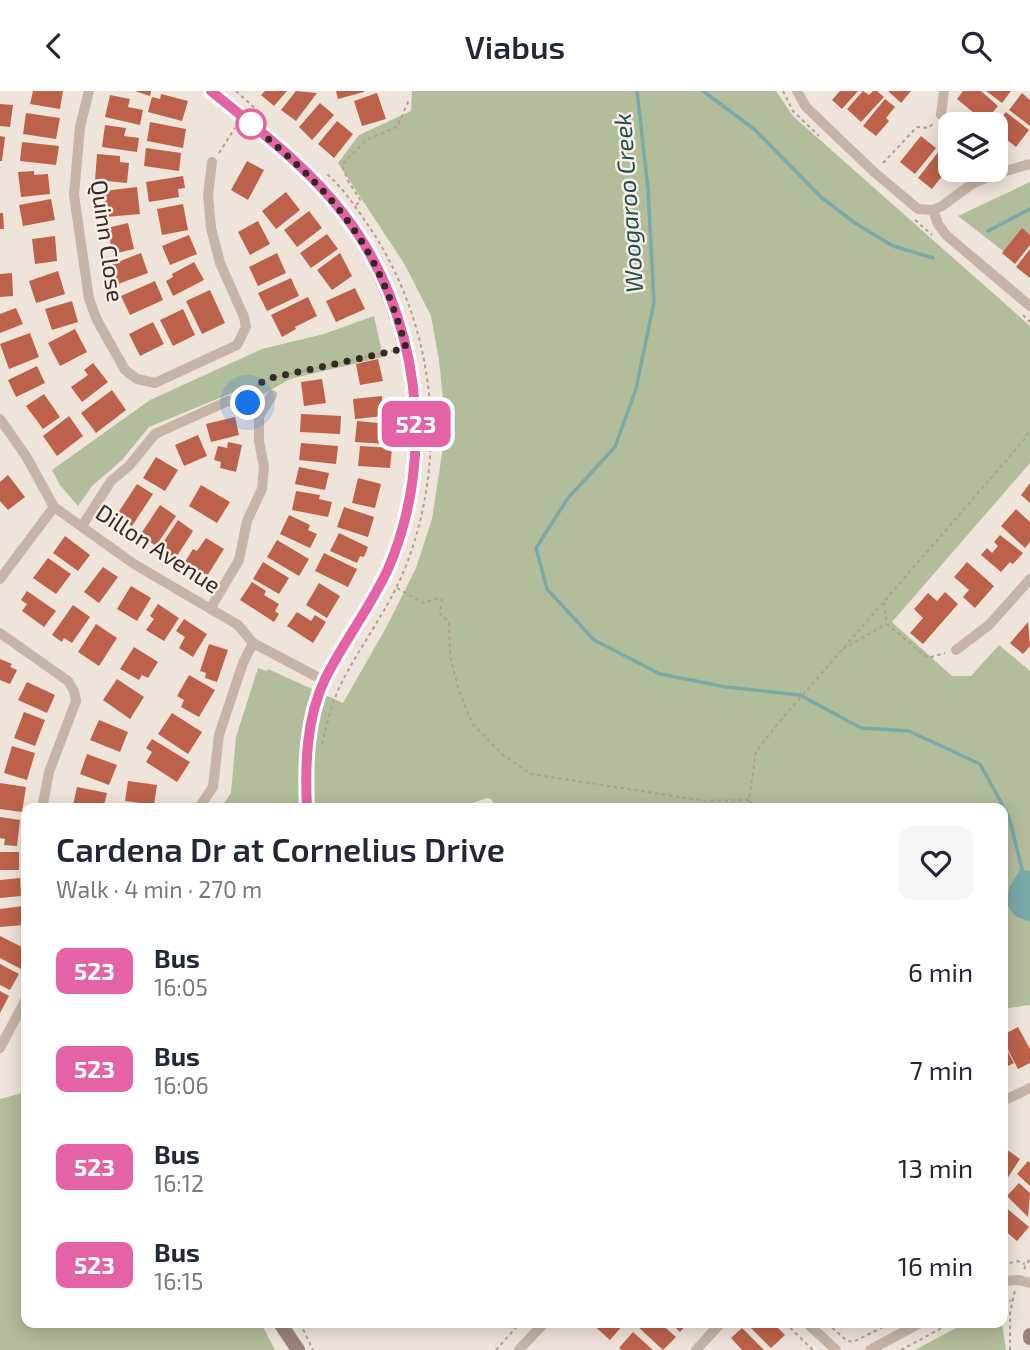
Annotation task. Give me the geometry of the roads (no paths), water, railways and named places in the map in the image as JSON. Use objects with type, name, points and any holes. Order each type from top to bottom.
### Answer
[{"type":"street","name":"Quinn Close","points":[[89,91],[80,127],[74,195],[89,299],[97,320],[125,370],[137,379],[155,383],[237,345],[243,337],[246,327],[244,317],[220,263],[211,228],[208,195],[212,162]]},
{"type":"street","points":[[797,91],[806,107],[874,172],[918,209],[933,210],[972,184],[1030,164]]},
{"type":"street","points":[[941,112],[944,91]]},
{"type":"street","points":[[218,93],[243,118],[307,172],[356,232],[387,290],[406,348],[416,421],[415,453],[406,512],[389,566],[324,681],[314,711],[308,736],[307,803]]},
{"type":"street","points":[[933,210],[937,224],[946,236],[1030,306]]},
{"type":"street","points":[[210,609],[239,560],[247,521],[262,489],[264,467],[259,441],[260,416],[272,395]]},
{"type":"street","points":[[82,526],[111,481],[129,465],[155,434],[228,401],[248,403],[260,416]]},
{"type":"street","name":"Dillon Avenue","points":[[0,419],[26,456],[54,507],[134,564],[238,625],[253,643],[324,681]]},
{"type":"street","points":[[0,579],[54,507]]},
{"type":"street","points":[[956,650],[989,625],[1030,579]]},
{"type":"street","points":[[0,633],[68,681],[74,691],[76,701],[49,772],[43,803]]},
{"type":"street","points":[[202,803],[213,787],[219,735],[243,663],[253,643]]},
{"type":"street","points":[[0,1048],[21,1008]]},
{"type":"street","points":[[1008,1099],[1030,1088]]},
{"type":"street","points":[[283,1328],[298,1350]]},
{"type":"street","points":[[519,1350],[539,1328]]},
{"type":"street","points":[[696,1350],[716,1328]]},
{"type":"street","points":[[812,1328],[836,1350]]},
{"type":"street","points":[[870,1350],[911,1328]]},
{"type":"water","points":[[1020,870],[1030,871],[1030,922],[1015,916],[1008,906],[1009,888]]},
{"type":"waterway","name":"Woogaroo Creek","points":[[637,91],[648,189],[654,302],[636,389],[615,447],[568,498],[536,548],[547,589],[594,640],[660,674],[726,687],[800,695],[861,728],[909,731],[980,764],[1001,803]]},
{"type":"waterway","points":[[703,91],[754,129],[822,198],[855,223],[893,246],[933,258]]},
{"type":"waterway","points":[[988,231],[1030,209]]},
{"type":"waterway","name":"Woogaroo Creek","points":[[1008,815],[1023,873]]}]
